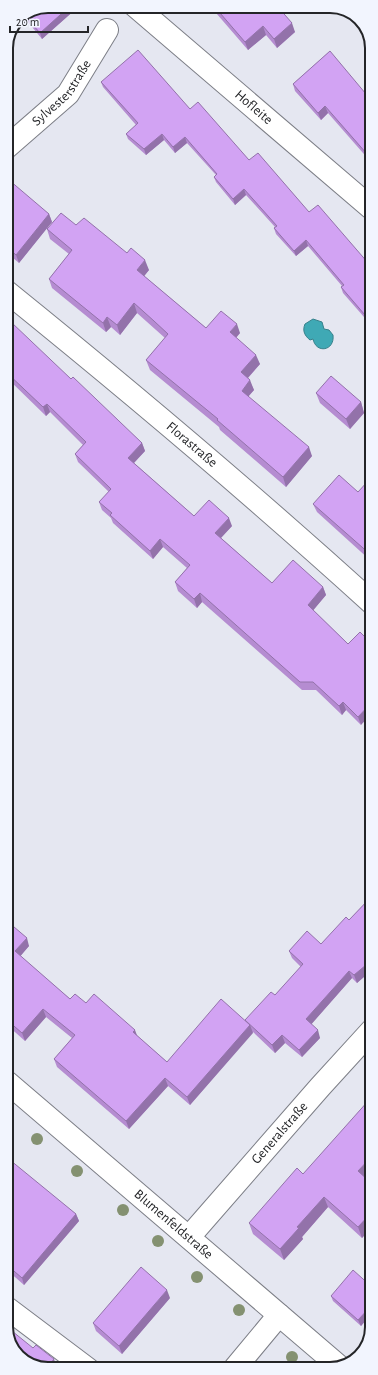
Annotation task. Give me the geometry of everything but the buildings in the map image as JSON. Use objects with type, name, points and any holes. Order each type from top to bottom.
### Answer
[{"type":"street","name":"Hofleite","points":[[143,13],[365,203]]},
{"type":"street","name":"Sylvesterstraße","points":[[13,142],[68,94],[107,30]]},
{"type":"street","name":"Florastraße","points":[[13,298],[97,364],[282,522],[365,597]]},
{"type":"street","name":"Generalstraße","points":[[189,1237],[311,1097],[365,1038]]},
{"type":"street","name":"Blumenfeldstraße","points":[[13,1087],[333,1362]]},
{"type":"street","points":[[13,1313],[79,1362]]},
{"type":"street","points":[[240,1362],[279,1316]]},
{"type":"water","points":[[313,319],[322,322],[324,329],[329,330],[333,335],[331,344],[325,349],[318,347],[313,339],[310,340],[305,335],[305,324]]}]
